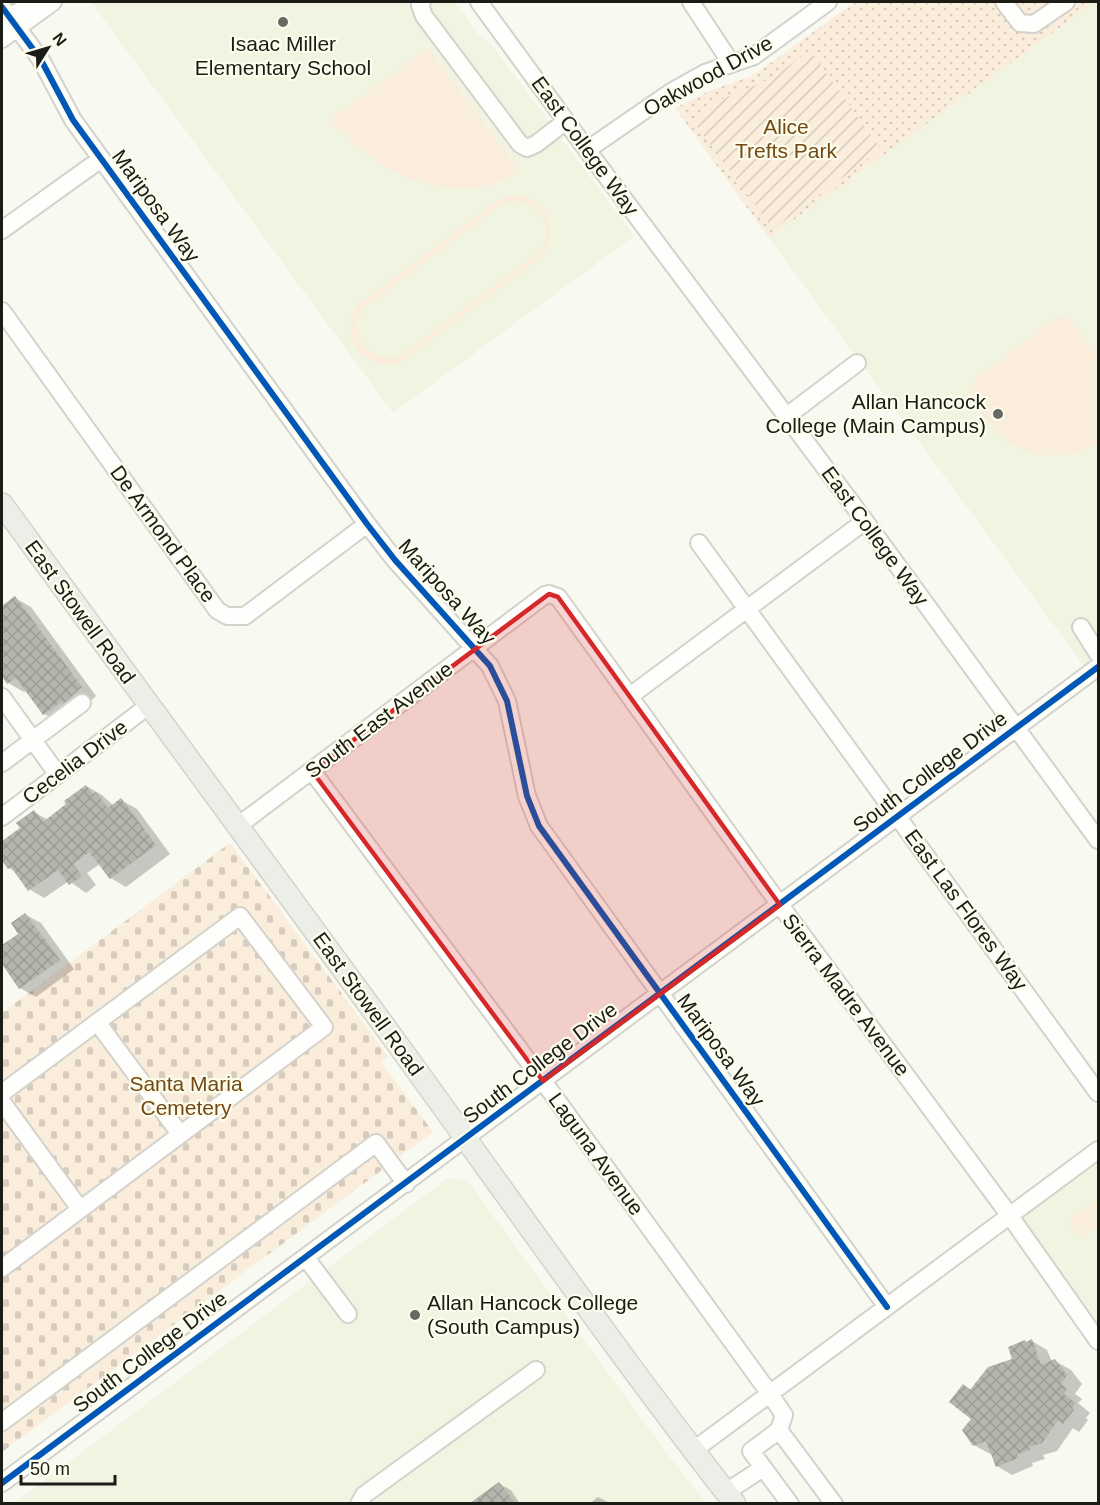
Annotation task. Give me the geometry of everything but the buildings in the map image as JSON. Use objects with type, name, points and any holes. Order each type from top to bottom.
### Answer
[{"type":"main road","name":"East Stowell Road","points":[[4,513],[238,825],[598,1323],[730,1498]]},
{"type":"street","points":[[2,39],[7,19],[32,2]]},
{"type":"street","points":[[7,19],[53,2]]},
{"type":"street","points":[[422,2],[420,5],[424,16],[520,144],[527,148],[536,144],[566,121]]},
{"type":"street","name":"East College Way","points":[[479,2],[865,521],[1098,840]]},
{"type":"street","points":[[691,2],[731,63]]},
{"type":"street","name":"Oakwood Drive","points":[[587,150],[671,92],[705,73],[754,56],[828,2]]},
{"type":"street","points":[[1004,2],[1020,23],[1035,24],[1066,2]]},
{"type":"street","name":"Mariposa Way","points":[[7,19],[41,60],[73,120],[367,524],[420,590],[490,666],[507,701],[527,796],[539,826],[887,1307]]},
{"type":"street","points":[[2,230],[101,159]]},
{"type":"street","name":"De Armond Place","points":[[2,311],[217,610],[227,616],[245,616],[367,524]]},
{"type":"street","points":[[787,416],[857,363]]},
{"type":"street","points":[[630,696],[865,521]]},
{"type":"street","name":"East Las Flores Way","points":[[699,543],[1098,1093]]},
{"type":"street","name":"South East Avenue","points":[[238,825],[549,594]]},
{"type":"street","name":"Sierra Madre Avenue","points":[[549,594],[558,597],[780,905],[1011,1216],[1098,1341]]},
{"type":"street","points":[[1081,627],[1098,654]]},
{"type":"street","name":"South College Drive","points":[[2,1483],[1098,667]]},
{"type":"street","points":[[2,697],[58,775]]},
{"type":"street","points":[[2,763],[82,703]]},
{"type":"street","name":"Cecelia Drive","points":[[2,817],[148,706]]},
{"type":"street","name":"Laguna Avenue","points":[[312,771],[543,1081],[770,1394],[784,1415],[779,1430]]},
{"type":"street","points":[[2,1093],[240,916],[324,1027],[2,1268]]},
{"type":"street","points":[[97,1022],[180,1134]]},
{"type":"street","points":[[2,1102],[80,1209]]},
{"type":"street","points":[[2,1422],[376,1143],[406,1184]]},
{"type":"street","points":[[694,1450],[1098,1150]]},
{"type":"street","points":[[306,1258],[348,1314]]},
{"type":"street","points":[[359,1503],[364,1495],[536,1370]]},
{"type":"street","points":[[790,1503],[752,1451],[779,1430],[834,1503]]},
{"type":"street","points":[[730,1498],[763,1468]]},
{"type":"highlighted area","points":[[549,594],[558,597],[780,905],[543,1081],[312,771]]},
{"type":"shaded area","points":[[91,2],[454,2],[480,36],[491,44],[634,236],[393,413]]},
{"type":"shaded area","name":"Allan Hancock College (Main Campus)","points":[[1098,2],[1098,685],[769,238]]},
{"type":"shaded area","points":[[1098,1158],[1098,1334],[1016,1219]]},
{"type":"shaded area","name":"Allan Hancock College (South Campus)","points":[[448,1178],[467,1180],[665,1451],[706,1503],[13,1504]]},
{"type":"green space","name":"Alice Trefts Park","points":[[855,2],[1095,2],[769,238],[675,108],[709,91],[752,76]]},
{"type":"green space","points":[[428,48],[520,172],[494,183],[467,189],[427,184],[409,178],[374,159],[329,120]]},
{"type":"green space","points":[[810,50],[881,149],[773,229],[692,120],[720,100],[772,78]]},
{"type":"green space","points":[[510,195],[522,196],[541,206],[551,225],[551,236],[542,257],[404,361],[390,364],[366,357],[352,339],[350,328],[353,315],[360,303],[494,202]],"holes":[[[511,202],[521,203],[537,211],[545,226],[543,243],[538,252],[401,355],[380,356],[371,352],[364,345],[359,337],[358,327],[359,317],[365,307],[498,207]]]},
{"type":"green space","points":[[1059,316],[1070,319],[1098,358],[1098,443],[1088,449],[1068,454],[1033,453],[1018,448],[994,429],[975,401],[968,385]]},
{"type":"green space","name":"Santa Maria Cemetery","points":[[230,843],[388,1056],[381,1062],[433,1132],[2,1452],[2,1013]]},
{"type":"green space","points":[[1098,1199],[1098,1225],[1081,1238],[1068,1222]]},
{"type":"cycle path","points":[[2,7],[41,60],[73,120],[367,524],[395,560],[490,666],[507,701],[527,796],[539,826],[887,1307]]},
{"type":"cycle path","points":[[2,1483],[1098,667]]},
{"type":"place","name":"Isaac Miller Elementary School","points":[[283,22]]},
{"type":"place","name":"Allan Hancock College (Main Campus)","points":[[998,414]]},
{"type":"place","name":"Allan Hancock College (South Campus)","points":[[415,1315]]}]
